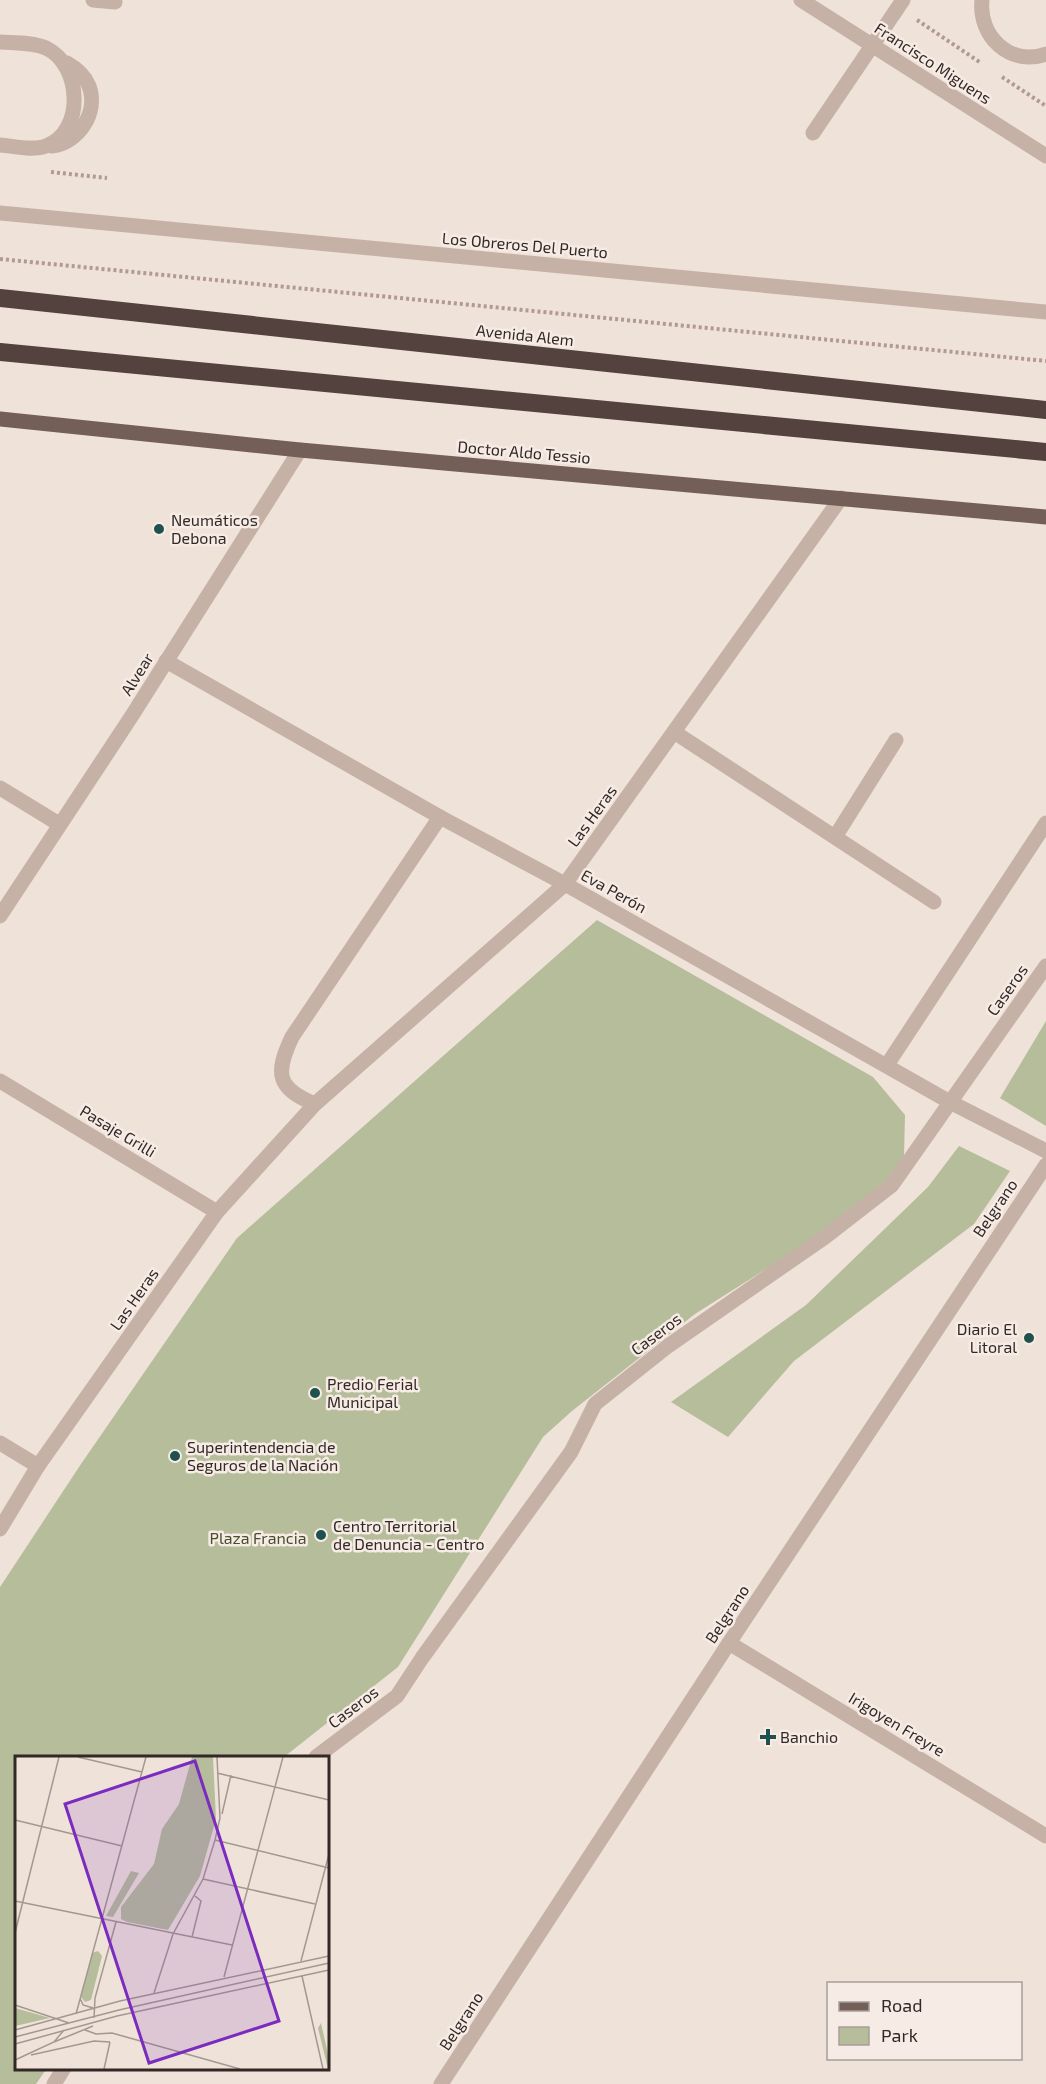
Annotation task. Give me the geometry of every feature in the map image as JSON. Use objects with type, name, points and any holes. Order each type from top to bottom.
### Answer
[{"type":"highway","name":"Avenida Alem","points":[[0,298],[1046,410]]},
{"type":"highway","points":[[0,352],[1046,452]]},
{"type":"highway","points":[[1002,406],[1046,405]]},
{"type":"main road","name":"Doctor Aldo Tessio","points":[[0,419],[300,450],[1046,517]]},
{"type":"street","points":[[93,0],[115,2]]},
{"type":"street","name":"Francisco Miguens","points":[[801,0],[1046,156]]},
{"type":"street","points":[[813,133],[903,0]]},
{"type":"street","points":[[982,0],[981,9],[986,29],[999,46],[1018,56],[1037,57],[1046,54]]},
{"type":"street","points":[[0,42],[35,45],[57,56],[72,79],[75,101],[72,115],[61,135],[54,142],[37,148],[0,145]]},
{"type":"street","name":"Los Obreros Del Puerto","points":[[0,213],[1046,312]]},
{"type":"street","name":"Alvear","points":[[0,916],[166,662],[300,450]]},
{"type":"street","name":"Las Heras","points":[[0,1529],[38,1466],[217,1212],[315,1104],[565,884],[841,498]]},
{"type":"street","name":"Eva Perón","points":[[166,662],[440,818],[565,884],[950,1102],[1046,1151]]},
{"type":"street","points":[[674,732],[934,902]]},
{"type":"street","points":[[835,837],[896,740]]},
{"type":"street","points":[[0,788],[59,824]]},
{"type":"street","points":[[315,1104],[303,1099],[285,1085],[280,1077],[282,1056],[292,1037],[440,818]]},
{"type":"street","points":[[887,1065],[1046,823]]},
{"type":"street","name":"Caseros","points":[[317,1756],[397,1696],[571,1452],[595,1404],[668,1346],[825,1237],[892,1185],[1046,966]]},
{"type":"street","name":"Pasaje Grilli","points":[[0,1081],[217,1212]]},
{"type":"street","name":"Belgrano","points":[[441,2084],[729,1643],[1046,1165]]},
{"type":"street","points":[[0,1443],[38,1466]]},
{"type":"street","name":"Irigoyen Freyre","points":[[729,1643],[1046,1836]]},
{"type":"street","points":[[54,2084],[63,2069]]},
{"type":"path","points":[[910,16],[987,67]]},
{"type":"path","points":[[997,74],[1046,106]]},
{"type":"path","points":[[0,260],[1046,362]]},
{"type":"green space","name":"Plaza Francia","points":[[597,920],[873,1077],[905,1115],[904,1156],[879,1197],[695,1314],[572,1411],[543,1437],[398,1667],[285,1756],[15,1756],[15,2069],[46,2069],[36,2084],[0,2084],[0,1587],[81,1464],[237,1238]]},
{"type":"green space","points":[[1046,1021],[1046,1126],[1000,1098]]},
{"type":"green space","points":[[959,1146],[1010,1171],[974,1224],[794,1361],[728,1437],[671,1402],[806,1305],[928,1187]]},
{"type":"place","name":"Neumáticos Debona","points":[[159,529]]},
{"type":"place","name":"Diario El Litoral","points":[[1029,1338]]},
{"type":"place","name":"Predio Ferial Municipal","points":[[315,1393]]},
{"type":"place","name":"Superintendencia de Seguros de la Nación","points":[[175,1456]]},
{"type":"place","name":"Centro Territorial de Denuncia - Centro","points":[[321,1535]]},
{"type":"place","name":"Banchio","points":[[768,1737]]}]
